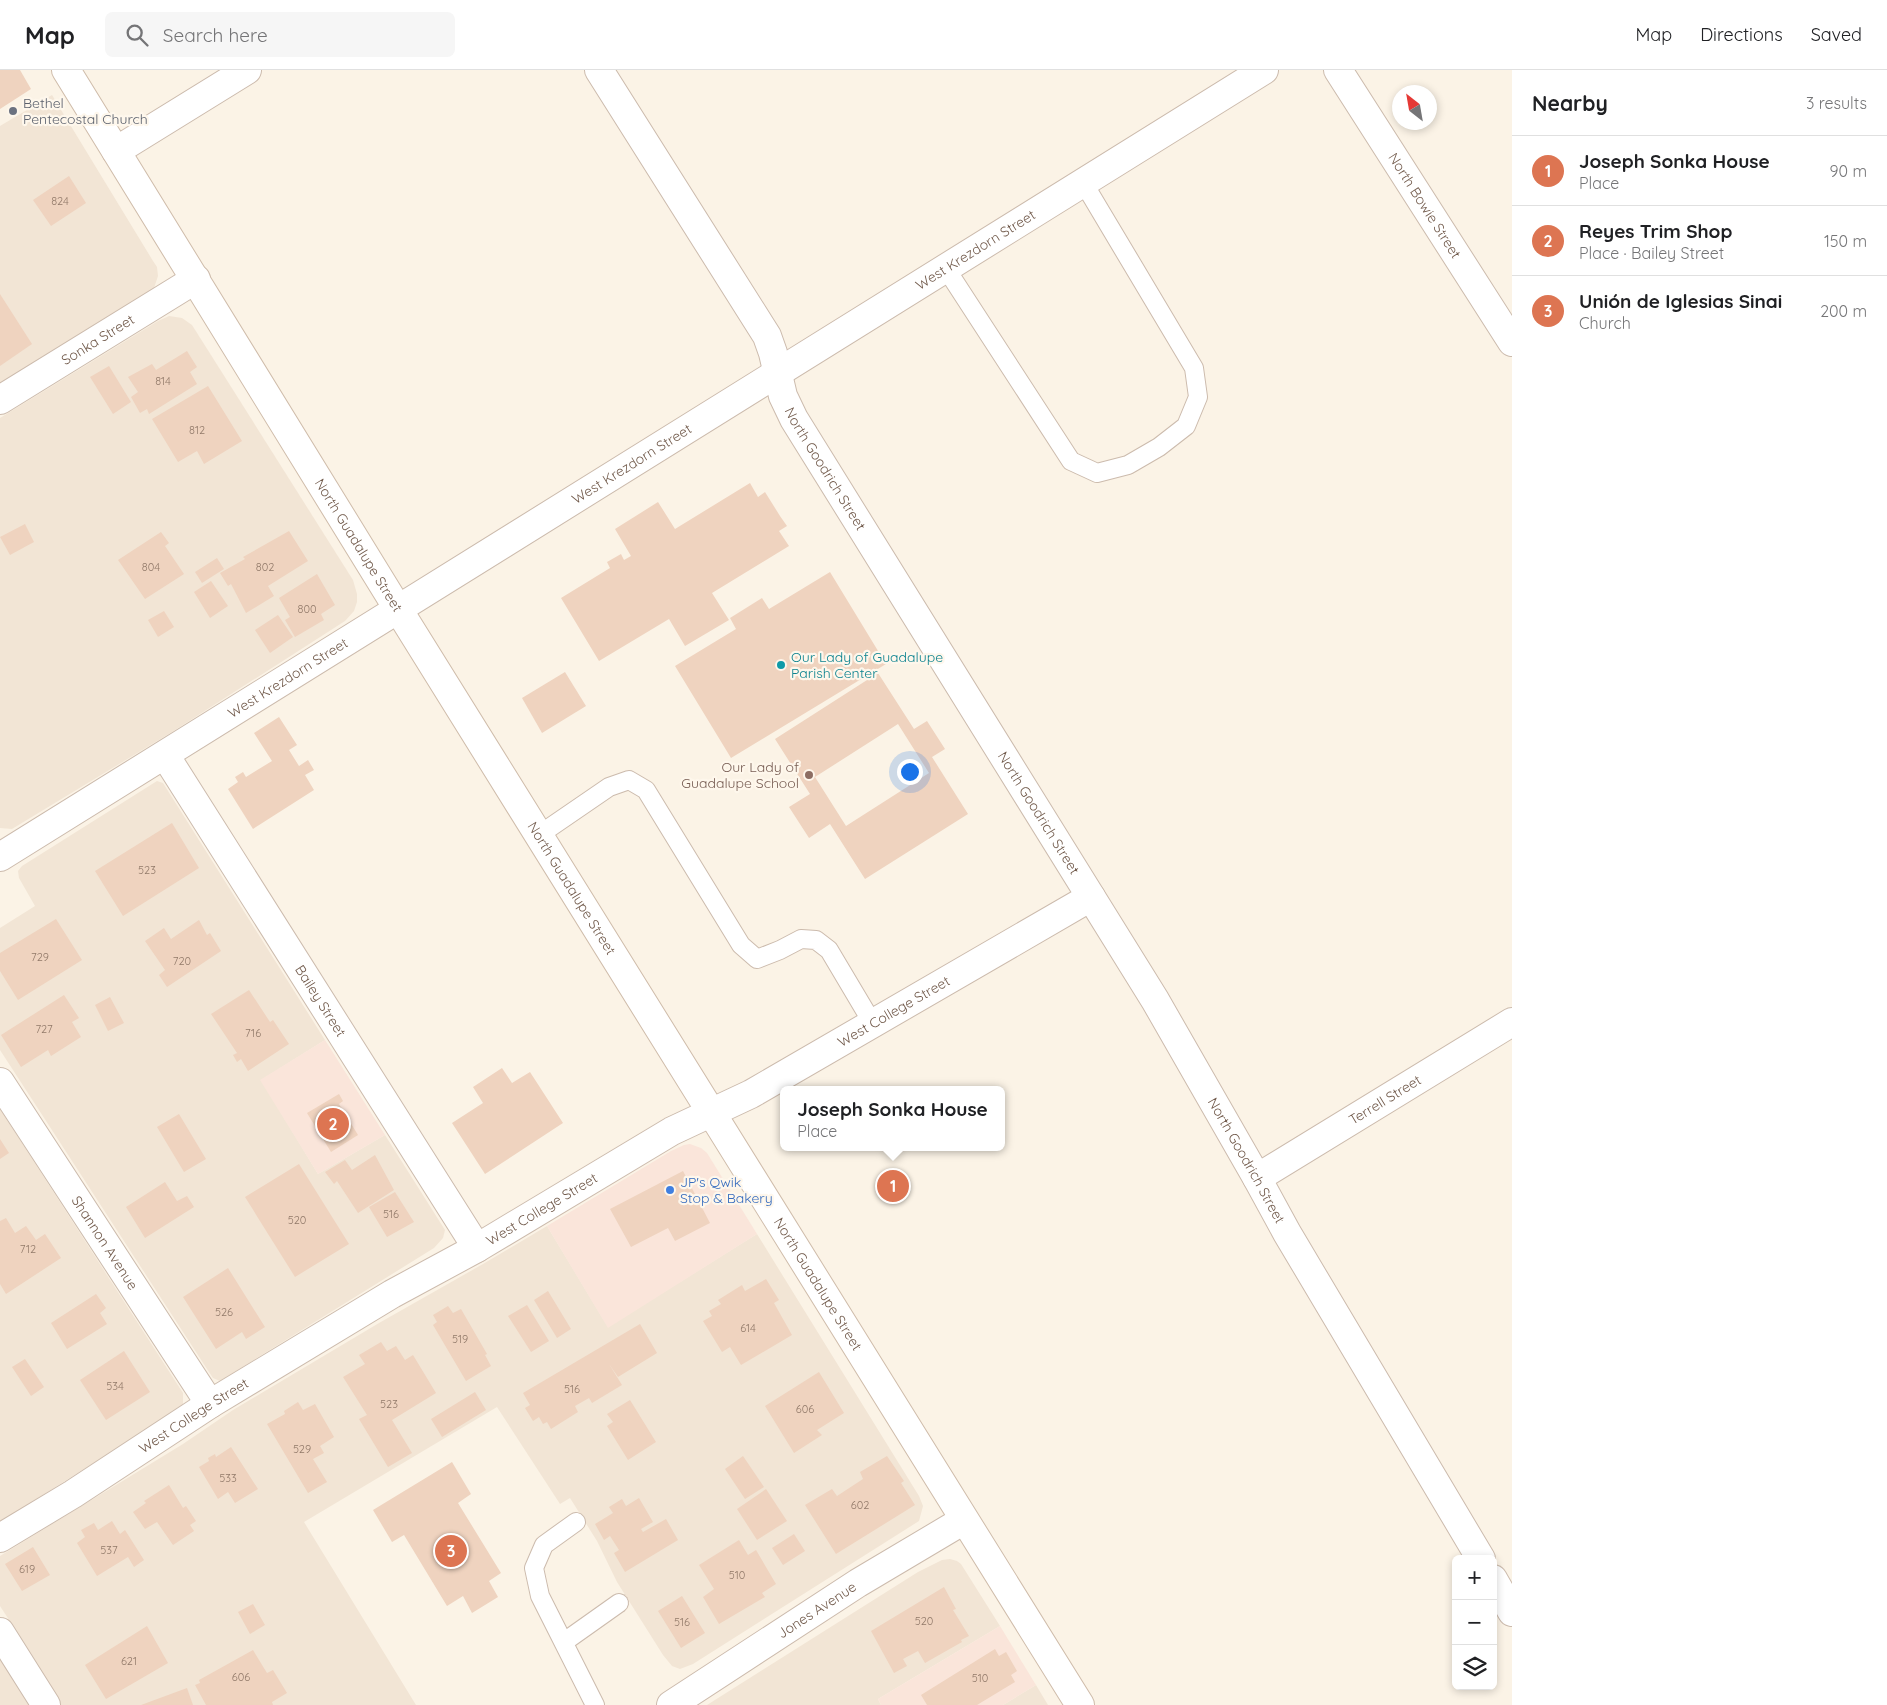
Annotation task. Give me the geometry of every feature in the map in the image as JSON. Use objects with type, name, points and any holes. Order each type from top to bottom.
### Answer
[{"type":"street","name":"North Guadalupe Street","points":[[66,70],[398,609],[1080,1705]]},
{"type":"street","points":[[116,151],[247,70]]},
{"type":"street","name":"North Goodrich Street","points":[[599,70],[767,336],[783,396],[794,419],[1155,1000],[1258,1178],[1287,1233],[1479,1555]]},
{"type":"street","name":"West Krezdorn Street","points":[[0,857],[1264,70]]},
{"type":"street","name":"North Bowie Street","points":[[1338,70],[1512,342]]},
{"type":"street","name":"Sonka Street","points":[[0,400],[196,279]]},
{"type":"street","name":"Bailey Street","points":[[165,755],[477,1248]]},
{"type":"street","name":"West College Street","points":[[0,1538],[73,1494],[210,1404],[384,1299],[477,1248],[672,1131],[750,1094],[1091,897]]},
{"type":"street","name":"Terrell Street","points":[[1258,1178],[1512,1022]]},
{"type":"street","name":"Shannon Avenue","points":[[0,1082],[210,1404]]},
{"type":"street","name":"Jones Avenue","points":[[670,1705],[858,1583],[964,1520]]},
{"type":"street","points":[[1497,1586],[1512,1612]]},
{"type":"street","points":[[0,1632],[46,1705]]},
{"type":"lane","points":[[945,267],[1071,460],[1097,473],[1128,465],[1159,447],[1186,426],[1198,397],[1194,368],[1083,182]]},
{"type":"lane","points":[[539,835],[609,787],[629,780],[646,790],[741,944],[757,958],[780,950],[800,939],[816,940],[829,950],[873,1024]]},
{"type":"lane","points":[[576,1522],[544,1545],[534,1568],[540,1596],[595,1705]]},
{"type":"lane","points":[[564,1642],[619,1603]]},
{"type":"shaded area","points":[[52,95],[157,267],[158,276],[154,288],[149,294],[0,386],[0,126]]},
{"type":"shaded area","points":[[169,316],[182,318],[192,325],[353,580],[357,602],[354,611],[345,621],[172,732],[12,829],[0,828],[0,418]]},
{"type":"shaded area","points":[[157,781],[163,783],[325,1040],[261,1080],[318,1174],[385,1135],[445,1230],[443,1238],[434,1248],[220,1381],[213,1378],[207,1369],[0,1050],[0,928],[35,906],[19,878],[18,871],[22,866]]},
{"type":"shaded area","points":[[325,1040],[385,1135],[318,1174],[260,1080]]},
{"type":"shaded area","points":[[0,1109],[183,1393],[183,1404],[174,1412],[0,1522]]},
{"type":"shaded area","points":[[690,1144],[701,1148],[707,1153],[757,1234],[608,1328],[547,1226],[671,1151]]},
{"type":"shaded area","points":[[547,1226],[608,1327],[757,1234],[919,1496],[923,1506],[919,1521],[693,1664],[680,1669],[672,1666],[663,1655],[617,1582],[597,1541],[570,1498],[560,1504],[497,1407],[304,1522],[416,1705],[60,1705],[43,1679],[28,1649],[0,1606],[0,1556],[183,1444],[233,1410]]},
{"type":"shaded area","points":[[950,1559],[961,1564],[1000,1626],[878,1699],[881,1705],[707,1705],[918,1572],[942,1560]]},
{"type":"shaded area","points":[[1000,1626],[1036,1685],[1003,1705],[881,1705],[878,1699]]},
{"type":"shaded area","points":[[0,1648],[37,1705],[0,1705]]},
{"type":"shaded area","points":[[1036,1685],[1048,1705],[1003,1705]]},
{"type":"building","points":[[0,70],[20,70],[31,89],[0,109]]},
{"type":"building","points":[[69,176],[86,203],[51,226],[33,200]]},
{"type":"building","points":[[0,294],[32,344],[0,366]]},
{"type":"building","points":[[187,351],[197,367],[190,372],[197,384],[149,414],[147,409],[140,413],[131,397],[138,392],[128,377],[152,364],[156,370]]},
{"type":"building","points":[[109,366],[131,402],[113,414],[90,377]]},
{"type":"building","points":[[208,386],[242,441],[204,464],[197,451],[178,462],[152,419]]},
{"type":"building","points":[[750,483],[758,497],[765,492],[787,526],[779,531],[789,546],[712,593],[729,620],[685,646],[669,619],[599,661],[561,598],[610,568],[607,562],[621,554],[624,560],[631,556],[615,529],[658,502],[675,529]]},
{"type":"building","points":[[25,524],[34,542],[10,555],[0,537]]},
{"type":"building","points":[[289,531],[308,561],[268,586],[274,596],[246,613],[231,584],[228,586],[220,573],[245,559],[243,557]]},
{"type":"building","points":[[161,532],[169,543],[165,546],[184,574],[145,599],[118,560]]},
{"type":"building","points":[[217,558],[224,569],[202,583],[195,572]]},
{"type":"building","name":"Our Lady of Guadalupe Parish Center","points":[[830,572],[886,664],[731,758],[675,666],[736,629],[730,618],[762,598],[769,609]]},
{"type":"building","points":[[317,574],[335,605],[321,614],[324,620],[295,637],[285,620],[290,617],[279,598]]},
{"type":"building","points":[[211,581],[228,606],[210,618],[194,592]]},
{"type":"building","points":[[164,611],[174,627],[158,637],[148,620]]},
{"type":"building","points":[[278,615],[293,637],[270,653],[255,630]]},
{"type":"building","points":[[565,672],[586,706],[542,733],[522,698]]},
{"type":"building","name":"Our Lady of Guadalupe School","points":[[878,673],[914,729],[927,721],[945,749],[932,757],[968,814],[865,879],[830,824],[809,838],[789,807],[810,794],[775,739]],"holes":[[[898,724],[929,773],[846,826],[815,777]]]},
{"type":"building","points":[[279,717],[297,745],[289,750],[299,766],[308,760],[314,770],[305,775],[314,790],[253,829],[228,789],[238,782],[235,777],[243,772],[246,777],[272,761],[254,733]]},
{"type":"building","points":[[172,823],[199,868],[123,916],[95,871]]},
{"type":"building","points":[[56,919],[82,960],[18,1000],[0,971],[0,953]]},
{"type":"building","points":[[199,920],[207,935],[210,933],[221,951],[167,987],[159,975],[165,970],[145,941],[164,928],[171,939]]},
{"type":"building","points":[[249,990],[270,1022],[273,1020],[289,1044],[248,1071],[241,1059],[237,1062],[233,1055],[237,1053],[211,1014]]},
{"type":"building","points":[[64,995],[79,1018],[72,1022],[81,1037],[51,1056],[48,1050],[21,1067],[1,1035]]},
{"type":"building","points":[[110,997],[124,1023],[108,1031],[95,1005]]},
{"type":"building","points":[[502,1068],[512,1083],[530,1072],[563,1123],[485,1174],[452,1123],[483,1103],[473,1087]]},
{"type":"building","points":[[339,1094],[343,1101],[339,1104],[358,1135],[331,1152],[307,1113]]},
{"type":"building","points":[[179,1114],[206,1159],[184,1172],[157,1127]]},
{"type":"building","points":[[0,1139],[9,1153],[0,1159]]},
{"type":"building","points":[[375,1155],[394,1190],[358,1213],[337,1181],[334,1184],[325,1172],[345,1160],[352,1170]]},
{"type":"building","points":[[299,1164],[349,1244],[295,1277],[245,1197]]},
{"type":"building","name":"JP's Qwik Stop & Bakery","points":[[683,1171],[710,1223],[675,1241],[668,1228],[631,1247],[610,1209]]},
{"type":"building","points":[[165,1182],[177,1201],[187,1196],[194,1207],[145,1238],[126,1207]]},
{"type":"building","points":[[395,1192],[414,1222],[387,1237],[369,1207]]},
{"type":"building","points":[[6,1218],[15,1233],[26,1226],[36,1240],[45,1234],[61,1258],[6,1294],[0,1284],[0,1221]]},
{"type":"building","points":[[228,1268],[265,1327],[246,1339],[242,1332],[216,1349],[183,1297]]},
{"type":"building","points":[[766,1279],[779,1300],[774,1303],[792,1335],[741,1365],[730,1347],[722,1352],[703,1321],[712,1316],[709,1311],[721,1304],[718,1300],[742,1285],[745,1291]]},
{"type":"building","points":[[548,1291],[571,1329],[557,1338],[534,1300]]},
{"type":"building","points":[[96,1294],[106,1308],[100,1313],[107,1324],[67,1349],[51,1323]]},
{"type":"building","points":[[527,1305],[549,1341],[531,1352],[508,1316]]},
{"type":"building","points":[[448,1306],[453,1313],[461,1309],[487,1354],[485,1355],[491,1366],[466,1381],[433,1325],[437,1322],[433,1315]]},
{"type":"building","points":[[640,1324],[657,1353],[618,1377],[609,1364],[622,1385],[592,1403],[589,1398],[575,1406],[578,1412],[551,1429],[547,1422],[543,1424],[539,1417],[533,1421],[525,1408],[530,1405],[523,1393]]},
{"type":"building","points":[[381,1342],[387,1351],[396,1346],[405,1360],[413,1355],[436,1393],[392,1420],[412,1453],[388,1467],[359,1419],[367,1415],[343,1377],[365,1364],[359,1355]]},
{"type":"building","points":[[124,1351],[150,1392],[106,1420],[80,1380]]},
{"type":"building","points":[[25,1359],[44,1387],[31,1396],[12,1367]]},
{"type":"building","points":[[819,1372],[844,1413],[817,1430],[822,1435],[794,1453],[765,1406]]},
{"type":"building","points":[[475,1392],[486,1410],[442,1437],[431,1419]]},
{"type":"building","points":[[630,1400],[656,1442],[628,1460],[607,1426],[613,1422],[607,1414]]},
{"type":"building","points":[[298,1402],[303,1410],[315,1404],[334,1437],[320,1446],[324,1453],[313,1459],[327,1482],[308,1493],[267,1424],[285,1414],[284,1411]]},
{"type":"building","points":[[231,1447],[258,1489],[235,1503],[228,1492],[218,1499],[199,1467],[209,1461],[208,1458],[215,1454],[216,1457]]},
{"type":"building","points":[[743,1456],[764,1487],[745,1499],[725,1469]]},
{"type":"building","points":[[887,1456],[904,1481],[901,1483],[915,1505],[836,1554],[805,1505],[832,1489],[837,1496],[863,1479],[860,1472]]},
{"type":"building","points":[[452,1462],[471,1494],[458,1503],[501,1573],[489,1581],[498,1597],[472,1613],[463,1596],[447,1606],[404,1535],[392,1542],[373,1510]]},
{"type":"building","points":[[169,1485],[183,1508],[186,1506],[196,1521],[190,1525],[194,1531],[173,1545],[157,1522],[145,1529],[133,1512],[146,1503],[144,1501]]},
{"type":"building","points":[[766,1489],[787,1521],[757,1540],[737,1509]]},
{"type":"building","points":[[639,1498],[653,1522],[641,1529],[643,1532],[666,1519],[678,1540],[625,1572],[614,1553],[619,1550],[610,1536],[604,1540],[595,1524],[613,1513],[609,1507],[622,1499],[626,1506]]},
{"type":"building","points":[[112,1521],[120,1534],[125,1530],[144,1560],[134,1567],[128,1557],[97,1576],[77,1543],[85,1537],[81,1530],[94,1523],[98,1530]]},
{"type":"building","points":[[794,1534],[805,1551],[783,1565],[772,1548]]},
{"type":"building","points":[[739,1540],[748,1555],[756,1550],[776,1584],[762,1593],[765,1597],[719,1624],[703,1597],[714,1589],[699,1565]]},
{"type":"building","points":[[33,1547],[50,1575],[22,1591],[5,1564]]},
{"type":"building","points":[[944,1587],[956,1609],[953,1610],[969,1636],[925,1663],[918,1651],[903,1659],[907,1666],[894,1673],[871,1631]]},
{"type":"building","points":[[682,1596],[705,1633],[681,1648],[658,1611]]},
{"type":"building","points":[[253,1604],[265,1625],[250,1634],[238,1612]]},
{"type":"building","points":[[147,1626],[168,1663],[106,1699],[85,1665]]},
{"type":"building","points":[[995,1649],[999,1656],[1006,1652],[1017,1671],[1011,1675],[1015,1682],[977,1705],[927,1705],[921,1695]]},
{"type":"building","points":[[253,1650],[267,1673],[273,1670],[287,1693],[272,1702],[273,1705],[206,1705],[195,1685],[200,1683],[199,1680]]},
{"type":"building","points":[[187,1688],[193,1705],[141,1705]]},
{"type":"place","name":"Bethel Pentecostal Church","points":[[13,111]]},
{"type":"place","name":"Our Lady of Guadalupe Parish Center","points":[[781,665]]},
{"type":"place","name":"Our Lady of Guadalupe School","points":[[809,775]]},
{"type":"place","name":"Reyes Trim Shop","points":[[333,1124]]},
{"type":"place","name":"Joseph Sonka House","points":[[893,1186]]},
{"type":"place","name":"JP's Qwik Stop & Bakery","points":[[670,1190]]},
{"type":"place","name":"Unión de Iglesias Sinai","points":[[451,1551]]}]
